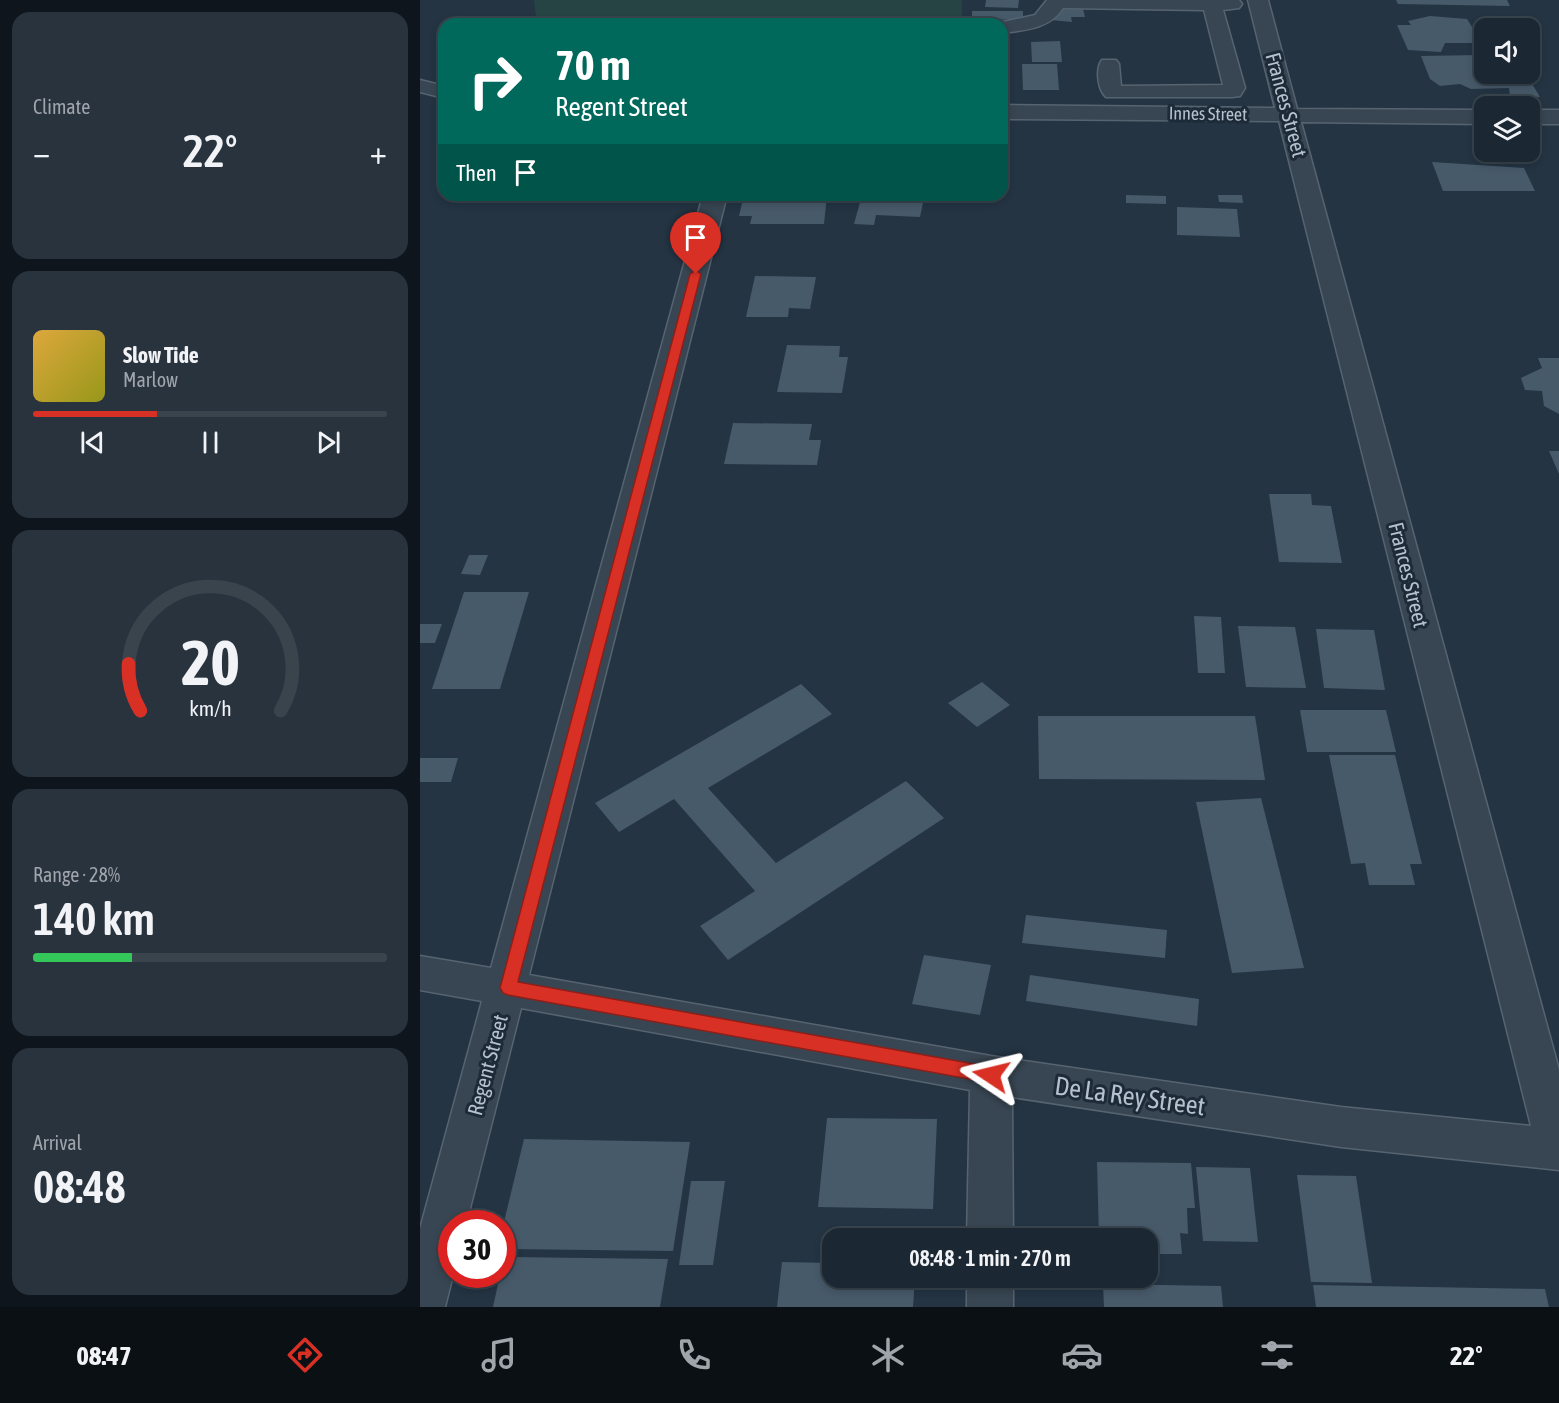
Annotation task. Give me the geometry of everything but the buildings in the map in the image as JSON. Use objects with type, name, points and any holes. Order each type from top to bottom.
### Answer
[{"type":"street","points":[[1008,26],[1040,21],[1049,15],[1057,1],[1212,4],[1259,2]]},
{"type":"street","name":"Frances Street","points":[[1259,2],[1559,1149]]},
{"type":"street","points":[[1109,64],[1111,90],[1114,92],[1232,91],[1234,88],[1212,4]]},
{"type":"street","points":[[420,86],[438,90]]},
{"type":"street","points":[[420,108],[438,108]]},
{"type":"street","name":"Innes Street","points":[[1008,112],[1474,117]]},
{"type":"street","points":[[1540,117],[1559,117]]},
{"type":"street","name":"Regent Street","points":[[422,1307],[714,201]]},
{"type":"street","name":"De La Rey Street","points":[[420,973],[991,1075],[1341,1127],[1559,1149]]},
{"type":"street","points":[[990,1228],[991,1075]]},
{"type":"street","points":[[990,1288],[990,1307]]},
{"type":"green space","points":[[534,0],[962,0],[962,18],[536,18]]},
{"type":"route","points":[[696,274],[508,988],[991,1075]]}]
